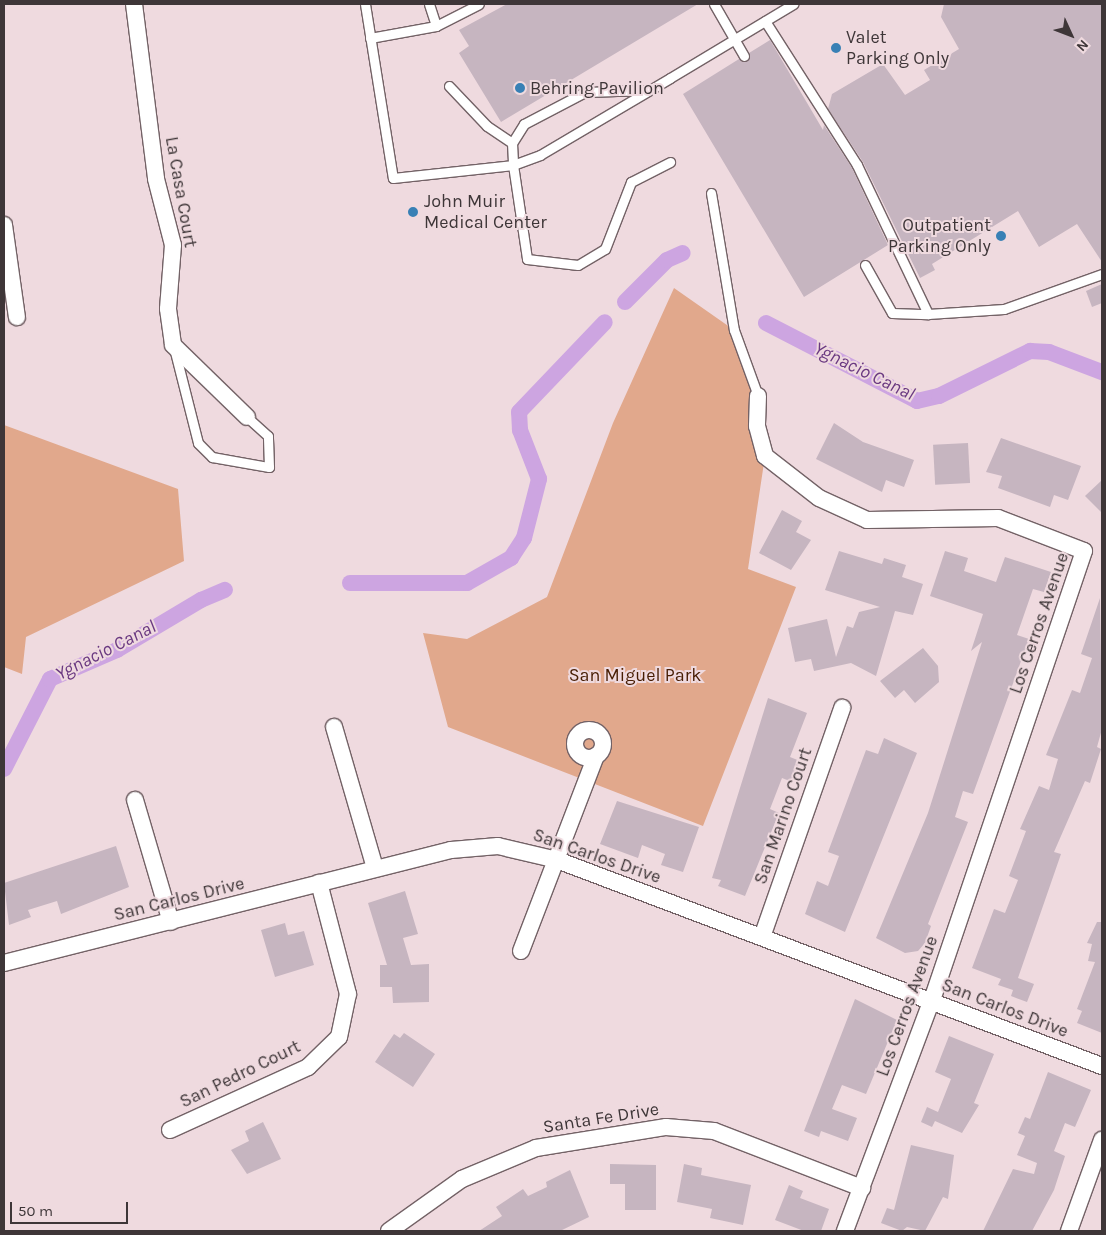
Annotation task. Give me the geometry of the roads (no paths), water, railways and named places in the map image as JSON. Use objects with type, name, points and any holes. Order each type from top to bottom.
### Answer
[{"type":"street","name":"La Casa Court","points":[[134,4],[156,178],[173,245],[168,309],[173,345]]},
{"type":"street","points":[[4,225],[17,318]]},
{"type":"street","points":[[173,345],[247,417]]},
{"type":"street","name":"Los Cerros Avenue","points":[[758,396],[758,426],[765,456],[827,501],[867,520],[998,518],[1084,551],[931,1002],[845,1231]]},
{"type":"street","name":"San Marino Court","points":[[762,937],[842,708]]},
{"type":"street","points":[[334,727],[375,868]]},
{"type":"street","points":[[521,951],[596,756]]},
{"type":"street","points":[[136,800],[171,922]]},
{"type":"street","name":"San Carlos Drive","points":[[4,963],[171,922],[375,868],[475,846],[498,846],[557,860],[1102,1066]]},
{"type":"street","name":"San Pedro Court","points":[[170,1130],[308,1067],[340,1037],[348,994],[319,882]]},
{"type":"street","name":"Santa Fe Drive","points":[[389,1231],[462,1178],[536,1148],[666,1127],[714,1131],[862,1188]]},
{"type":"street","points":[[1069,1231],[1102,1140]]},
{"type":"lane","points":[[365,4],[393,178],[513,165],[540,155],[793,4]]},
{"type":"lane","points":[[429,4],[436,26]]},
{"type":"lane","points":[[370,38],[436,26],[480,4]]},
{"type":"lane","points":[[714,4],[733,40],[744,56]]},
{"type":"lane","points":[[765,21],[857,165],[928,314]]},
{"type":"lane","points":[[449,86],[487,126],[512,143]]},
{"type":"lane","points":[[649,90],[585,92],[524,124],[512,143],[513,165],[527,259],[578,265],[605,249],[630,182],[670,162]]},
{"type":"lane","name":"Los Cerros Avenue","points":[[711,193],[734,330],[758,396]]},
{"type":"lane","points":[[864,265],[892,313],[928,314],[1004,309],[1102,274]]},
{"type":"lane","points":[[173,345],[198,443],[212,457],[269,467],[268,436],[247,417]]},
{"type":"waterway","name":"Ygnacio Canal","points":[[625,302],[667,260],[683,253]]},
{"type":"waterway","name":"Ygnacio Canal","points":[[350,583],[467,583],[511,558],[524,538],[539,479],[520,430],[519,412],[605,322]]},
{"type":"waterway","name":"Ygnacio Canal","points":[[766,323],[917,401],[939,396],[1030,351],[1049,352],[1102,372]]},
{"type":"waterway","name":"Ygnacio Canal","points":[[4,769],[50,679],[117,650],[201,600],[225,590]]},
{"type":"place","name":"Valet Parking Only","points":[[836,48]]},
{"type":"place","name":"Behring Pavilion","points":[[520,88]]},
{"type":"place","name":"John Muir Medical Center","points":[[413,212]]},
{"type":"place","name":"Outpatient Parking Only","points":[[1001,236]]},
{"type":"park label","name":"San Miguel Park","points":[[635,675]]}]
